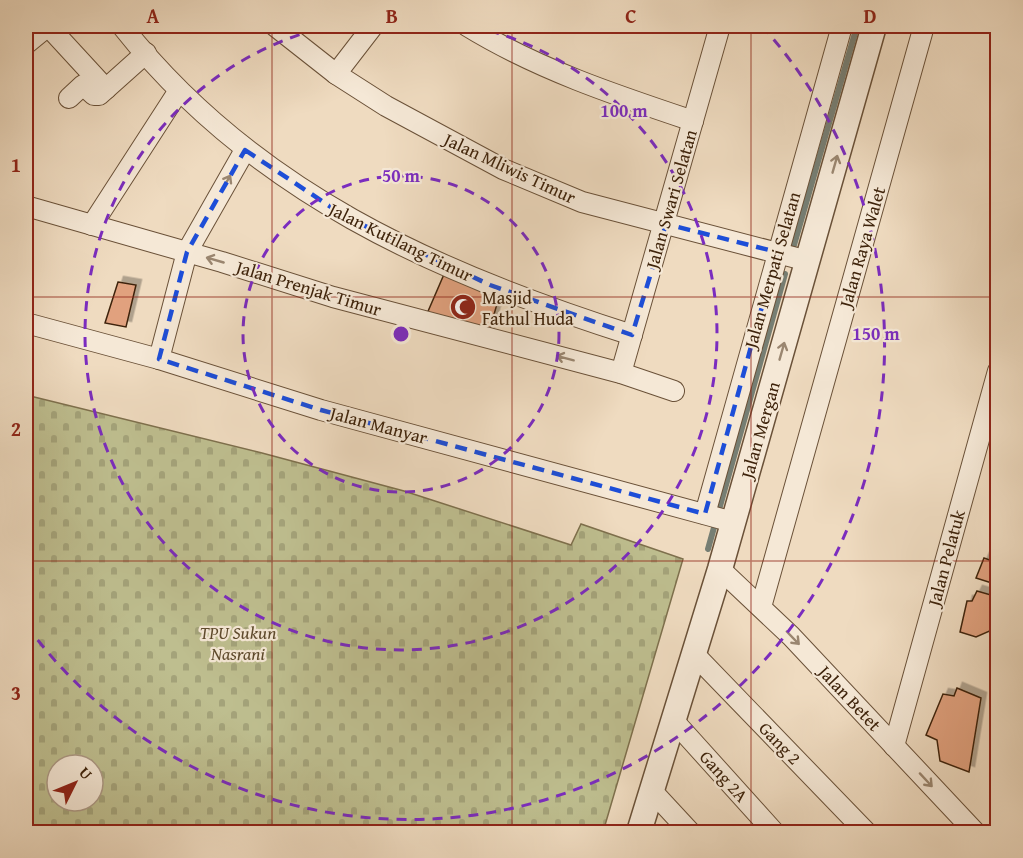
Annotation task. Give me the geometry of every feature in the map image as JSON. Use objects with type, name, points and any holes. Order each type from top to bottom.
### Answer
[{"type":"street","points":[[26,44],[48,26],[106,89]]},
{"type":"street","name":"Jalan Kutilang Timur","points":[[122,26],[178,92],[245,150],[346,217],[489,285],[563,313],[632,335]]},
{"type":"street","name":"Jalan Mliwis Timur","points":[[275,26],[336,74],[386,106],[503,169],[582,202],[808,261]]},
{"type":"street","points":[[336,74],[373,26]]},
{"type":"street","points":[[466,26],[526,58],[612,94],[693,121]]},
{"type":"street","name":"Jalan Swari Selatan","points":[[621,373],[666,224],[717,26]]},
{"type":"street","name":"Jalan Merpati Selatan","points":[[719,518],[777,252],[842,26]]},
{"type":"street","name":"Jalan Mergan","points":[[639,832],[720,569],[719,518],[808,261],[874,26]]},
{"type":"street","name":"Jalan Raya Walet","points":[[761,607],[924,26]]},
{"type":"street","points":[[69,98],[83,86],[97,96],[146,53]]},
{"type":"street","points":[[92,225],[178,92]]},
{"type":"street","points":[[159,359],[187,252],[245,150]]},
{"type":"street","name":"Jalan Prenjak Timur","points":[[26,206],[333,297],[621,373],[674,391]]},
{"type":"street","name":"Jalan Manyar","points":[[26,323],[159,359],[321,410],[719,518]]},
{"type":"street","name":"Jalan Pelatuk","points":[[894,746],[998,371]]},
{"type":"street","name":"Jalan Betet","points":[[720,569],[761,607],[975,832]]},
{"type":"street","name":"Gang 2","points":[[693,653],[866,832]]},
{"type":"street","name":"Gang 2A","points":[[673,720],[774,832]]},
{"type":"street","points":[[652,791],[690,832]]},
{"type":"highlighted area","points":[[245,150],[346,217],[490,285],[632,335],[666,224],[777,252],[705,514],[321,410],[159,359],[187,252]]},
{"type":"green space","name":"TPU Sukun Nasrani","points":[[26,395],[262,453],[404,491],[571,545],[581,524],[683,559],[603,832],[26,832]]},
{"type":"building","name":"Masjid Fathul Huda","points":[[445,272],[499,297],[489,332],[426,316]]},
{"type":"building","points":[[118,282],[136,285],[126,327],[105,323]]},
{"type":"building","points":[[984,558],[998,563],[998,585],[976,578]]},
{"type":"building","points":[[977,591],[998,597],[998,614],[992,630],[976,637],[960,632],[967,601],[972,601]]},
{"type":"building","points":[[957,688],[981,698],[969,772],[940,761],[937,740],[926,735],[943,694],[954,696]]},
{"type":"waterway","points":[[794,245],[857,26]]},
{"type":"waterway","points":[[708,549],[785,274]]},
{"type":"place","name":"Masjid Fathul Huda","points":[[463,307]]}]
